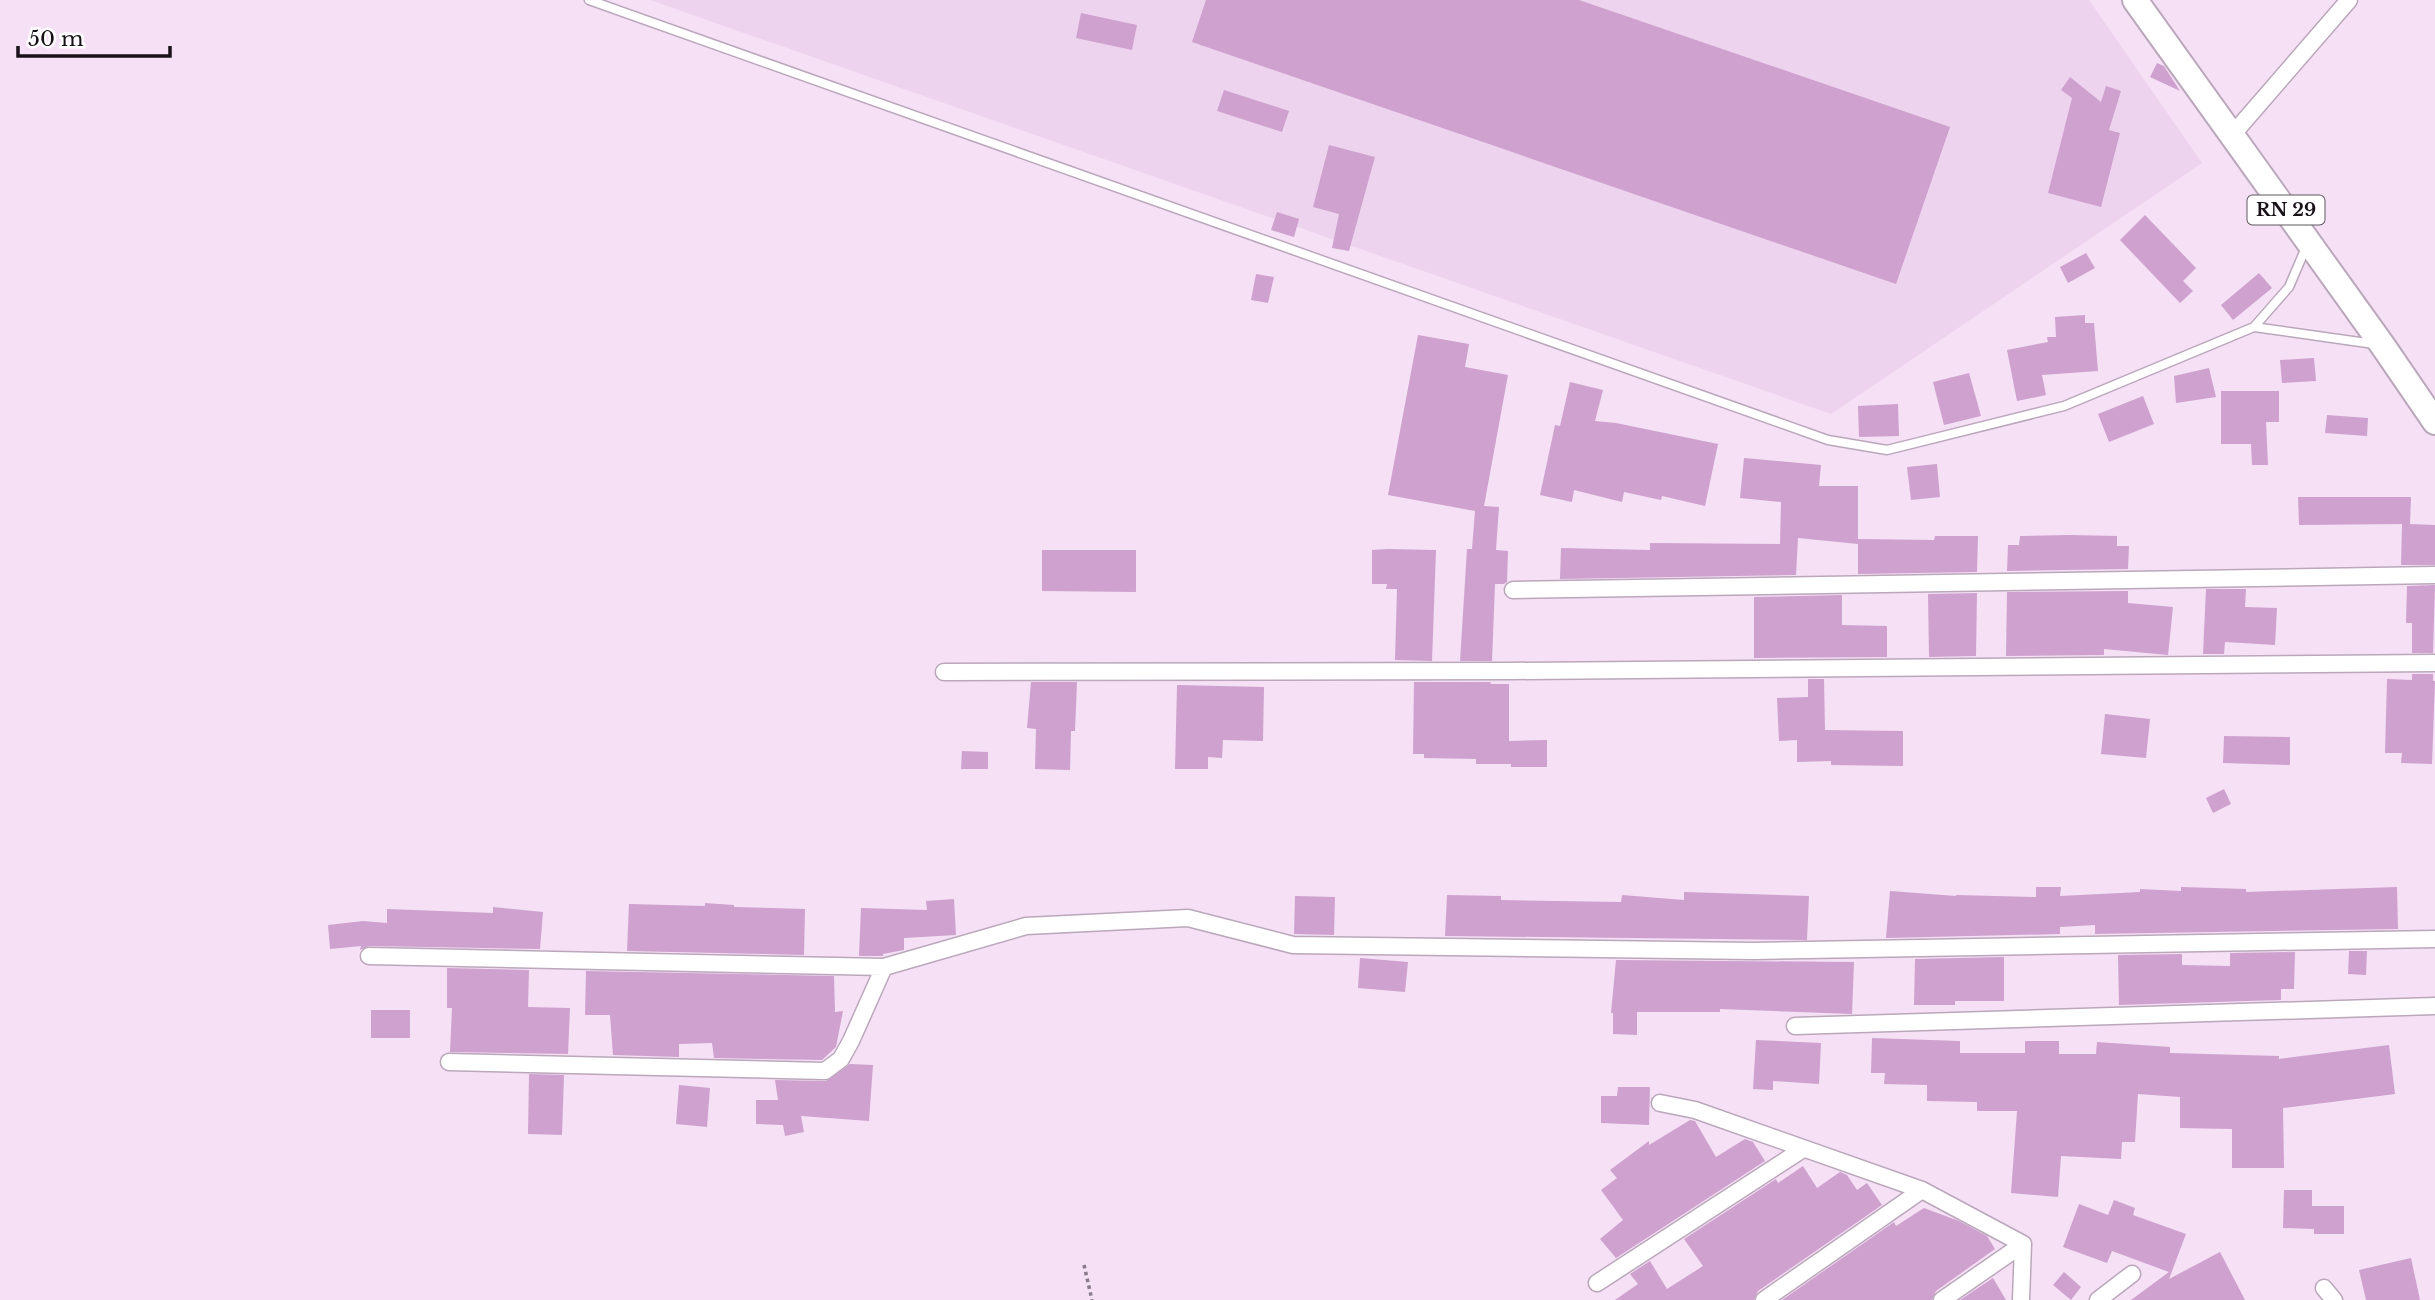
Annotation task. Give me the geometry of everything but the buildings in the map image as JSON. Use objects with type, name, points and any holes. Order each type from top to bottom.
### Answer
[{"type":"main road","name":"RN 29","points":[[2135,0],[2435,422]]},
{"type":"street","points":[[2232,134],[2349,0]]},
{"type":"street","points":[[1513,590],[2435,575]]},
{"type":"street","points":[[944,672],[1511,671],[2435,663]]},
{"type":"street","points":[[369,956],[884,967],[1026,926],[1188,918],[1293,945],[1754,951],[2435,939]]},
{"type":"street","points":[[449,1062],[825,1071],[841,1059],[884,967]]},
{"type":"street","points":[[1794,1026],[2435,1006]]},
{"type":"street","points":[[1660,1103],[1695,1110],[1922,1190],[2023,1244]]},
{"type":"street","points":[[1597,1283],[1802,1149]]},
{"type":"street","points":[[1765,1300],[1922,1190]]},
{"type":"street","points":[[1942,1300],[2023,1244]]},
{"type":"street","points":[[2021,1300],[2023,1244]]},
{"type":"street","points":[[2098,1300],[2132,1275]]},
{"type":"lane","points":[[589,0],[1828,440],[1887,450],[2064,405],[2254,327],[2289,286],[2308,243]]},
{"type":"lane","points":[[2254,327],[2383,346]]},
{"type":"path","points":[[1084,1265],[1092,1300]]},
{"type":"shaded area","points":[[650,0],[2089,0],[2202,163],[1831,414]]}]
